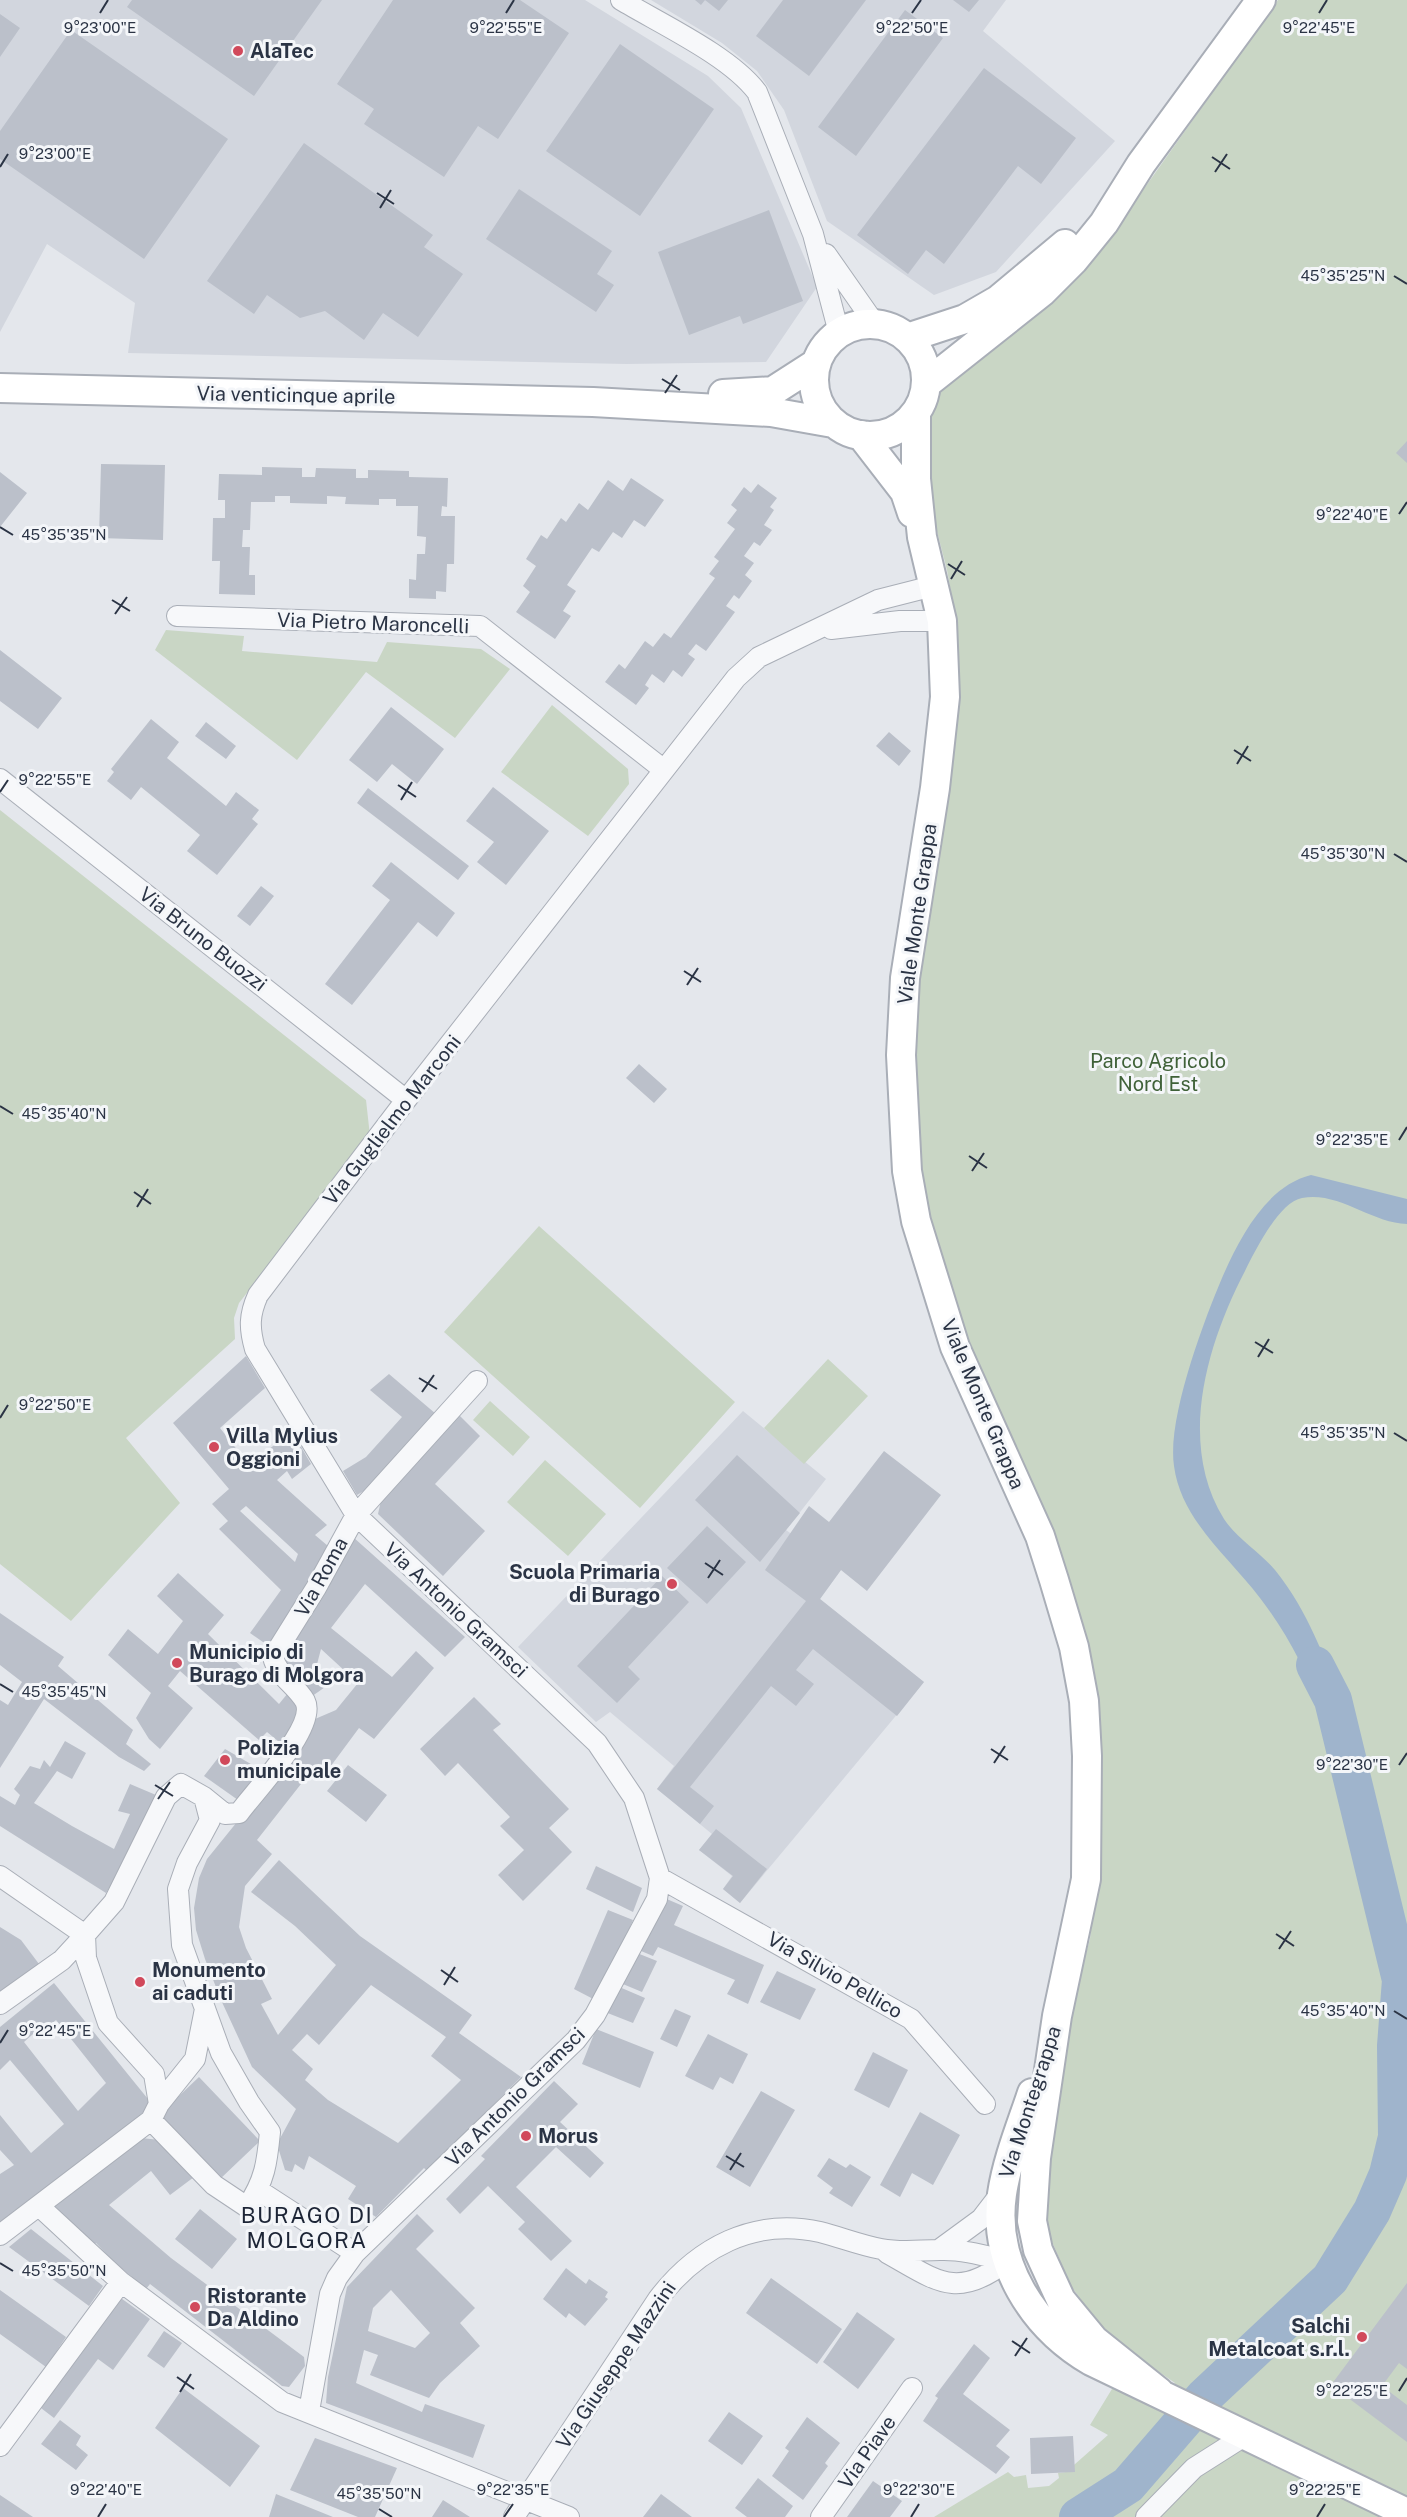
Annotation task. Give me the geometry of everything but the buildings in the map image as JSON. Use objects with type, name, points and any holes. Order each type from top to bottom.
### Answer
[{"type":"street","points":[[621,0],[729,65],[748,81],[764,108],[813,234],[838,333]]},
{"type":"street","points":[[926,384],[1041,292],[1066,268],[1104,223],[1141,164],[1261,0]]},
{"type":"street","points":[[907,338],[965,319],[1007,294],[1065,244],[1141,164]]},
{"type":"street","points":[[813,234],[875,324]]},
{"type":"street","points":[[875,324],[892,328],[907,338],[922,359],[926,384],[923,399],[916,412],[892,431],[882,435],[861,435],[846,431],[833,423],[816,396],[815,364],[820,352],[838,333],[856,325],[875,324]]},
{"type":"street","name":"Via venticinque aprile","points":[[593,402],[773,391],[815,364]]},
{"type":"street","name":"Via venticinque aprile","points":[[0,388],[593,402],[771,412],[833,423]]},
{"type":"street","name":"Viale Monte Grappa","points":[[916,412],[915,479],[922,537],[942,621],[944,715],[935,788],[905,978],[901,1055],[907,1171],[916,1221],[955,1347],[1040,1536],[1074,1647],[1080,1680],[1087,1756],[1086,1879],[1057,2016]]},
{"type":"street","name":"Viale Monte Grappa","points":[[861,435],[904,492],[922,537]]},
{"type":"street","name":"Via Guglielmo Marconi","points":[[356,1515],[255,1349],[249,1330],[250,1313],[258,1295],[406,1100],[736,678],[759,657],[878,600],[933,586]]},
{"type":"street","name":"Via Pietro Maroncelli","points":[[177,616],[480,626],[663,770]]},
{"type":"street","name":"Via Guglielmo Marconi","points":[[814,631],[900,621],[942,621]]},
{"type":"street","name":"Via Bruno Buozzi","points":[[0,779],[406,1100]]},
{"type":"street","points":[[356,1515],[477,1381]]},
{"type":"street","name":"Via Roma","points":[[204,1797],[225,1814],[239,1813],[300,1733],[306,1716],[306,1702],[276,1670],[273,1657],[316,1588],[356,1515]]},
{"type":"street","name":"Via Antonio Gramsci","points":[[309,2411],[330,2294],[337,2278],[355,2253],[576,2040],[595,2015],[642,1928],[657,1899],[660,1878],[634,1798],[597,1743],[356,1515]]},
{"type":"street","points":[[0,2004],[62,1960],[114,1902],[166,1797],[181,1784],[204,1797],[210,1820],[187,1863],[178,1889],[182,1945],[221,2053],[249,2102],[270,2132],[267,2167],[258,2190],[247,2207],[214,2185],[155,2112],[154,2074],[108,2023],[86,1958],[85,1935]]},
{"type":"street","points":[[0,1876],[85,1935]]},
{"type":"street","name":"Via Silvio Pellico","points":[[660,1878],[911,2019],[985,2104]]},
{"type":"street","points":[[0,2235],[155,2112],[195,2059],[205,2009]]},
{"type":"street","name":"Via Montegrappa","points":[[1057,2016],[1002,2191],[1001,2236],[1007,2261],[1029,2305],[1066,2345],[1091,2361],[1167,2396]]},
{"type":"street","name":"Via Montegrappa","points":[[1057,2016],[1036,2158],[1032,2221],[1038,2250],[1061,2300],[1094,2340],[1167,2396]]},
{"type":"street","points":[[258,2190],[355,2253]]},
{"type":"street","points":[[940,2249],[981,2219],[1002,2191]]},
{"type":"street","points":[[39,2206],[121,2282],[282,2402],[526,2498],[568,2517]]},
{"type":"street","points":[[1032,2221],[1025,2237],[1007,2261],[1032,2271],[1061,2300]]},
{"type":"street","name":"Via Giuseppe Mazzini","points":[[514,2517],[658,2299],[690,2263],[725,2241],[765,2229],[793,2228],[819,2232],[880,2249],[922,2253],[940,2249],[1007,2261]]},
{"type":"street","name":"Via Giuseppe Mazzini","points":[[880,2249],[942,2283],[955,2285],[984,2277],[1007,2261]]},
{"type":"street","points":[[0,2446],[121,2282]]},
{"type":"street","name":"Via Piave","points":[[821,2517],[912,2388]]},
{"type":"street","points":[[1167,2396],[1407,2513]]},
{"type":"street","points":[[1146,2517],[1194,2468],[1246,2435]]},
{"type":"shaded area","points":[[0,0],[585,0],[708,76],[741,108],[817,287],[766,362],[626,364],[128,353],[135,303],[47,244],[0,332]]},
{"type":"shaded area","points":[[651,0],[1006,0],[983,31],[1115,141],[996,272],[934,295],[827,221],[784,110],[757,71],[722,43]]},
{"type":"shaded area","points":[[743,1411],[826,1479],[786,1530],[841,1570],[820,1599],[924,1682],[740,1903],[723,1889],[732,1876],[699,1850],[712,1834],[657,1789],[674,1766],[610,1712],[596,1722],[518,1647]]},
{"type":"green space","name":"Parco Agricolo Nord Est","points":[[1278,0],[1407,0],[1407,2517],[934,2517],[1008,2472],[1014,2477],[1026,2475],[1028,2488],[1049,2486],[1059,2478],[1058,2473],[1066,2472],[1108,2435],[1090,2425],[1115,2384],[1155,2405],[1175,2383],[1113,2340],[1092,2315],[1071,2286],[1047,2230],[1041,2183],[1071,2008],[1090,1939],[1099,1846],[1094,1714],[984,1393],[942,1278],[916,1175],[910,1036],[937,846],[951,778],[958,631],[947,570],[922,473],[921,429],[931,404],[942,387],[1131,207]]},
{"type":"green space","points":[[166,630],[244,636],[242,651],[377,662],[387,642],[481,649],[510,669],[455,738],[366,672],[297,760],[155,650]]},
{"type":"green space","points":[[552,705],[628,769],[629,784],[588,836],[501,772]]},
{"type":"green space","points":[[0,810],[366,1100],[370,1136],[239,1303],[234,1318],[235,1339],[126,1438],[180,1503],[71,1621],[0,1564]]},
{"type":"green space","points":[[539,1226],[735,1402],[640,1508],[444,1332]]},
{"type":"green space","points":[[828,1359],[868,1396],[804,1464],[764,1428]]},
{"type":"green space","points":[[490,1401],[530,1437],[513,1456],[473,1420]]},
{"type":"green space","points":[[545,1460],[606,1514],[568,1556],[507,1502]]},
{"type":"water","points":[[1311,1175],[1407,1199],[1407,1224],[1381,1219],[1342,1203],[1316,1197],[1293,1201],[1285,1208],[1269,1228],[1231,1299],[1209,1362],[1200,1426],[1202,1458],[1210,1490],[1224,1519],[1235,1533],[1269,1563],[1287,1586],[1307,1619],[1323,1654],[1343,1708],[1322,1713],[1303,1668],[1279,1625],[1248,1583],[1208,1537],[1186,1504],[1178,1485],[1173,1446],[1188,1371],[1222,1278],[1237,1247],[1256,1216],[1280,1190]]},
{"type":"waterway","points":[[1078,2517],[1128,2485],[1205,2396],[1330,2279],[1372,2211],[1388,2174],[1397,2137],[1396,2046],[1401,1980],[1333,1700],[1315,1665]]},
{"type":"place","name":"AlaTec","points":[[238,51]]},
{"type":"place","name":"Villa Mylius Oggioni","points":[[214,1447]]},
{"type":"place","name":"Scuola Primaria di Burago","points":[[672,1584]]},
{"type":"place","name":"Municipio di Burago di Molgora","points":[[177,1663]]},
{"type":"place","name":"Polizia municipale","points":[[225,1760]]},
{"type":"place","name":"Monumento ai caduti","points":[[140,1982]]},
{"type":"place","name":"Morus","points":[[526,2136]]},
{"type":"place","name":"Ristorante Da Aldino","points":[[195,2307]]},
{"type":"place","name":"Salchi Metalcoat s.r.l.","points":[[1362,2337]]},
{"type":"district","name":"BURAGO DI MOLGORA","points":[[307,2228]]}]
